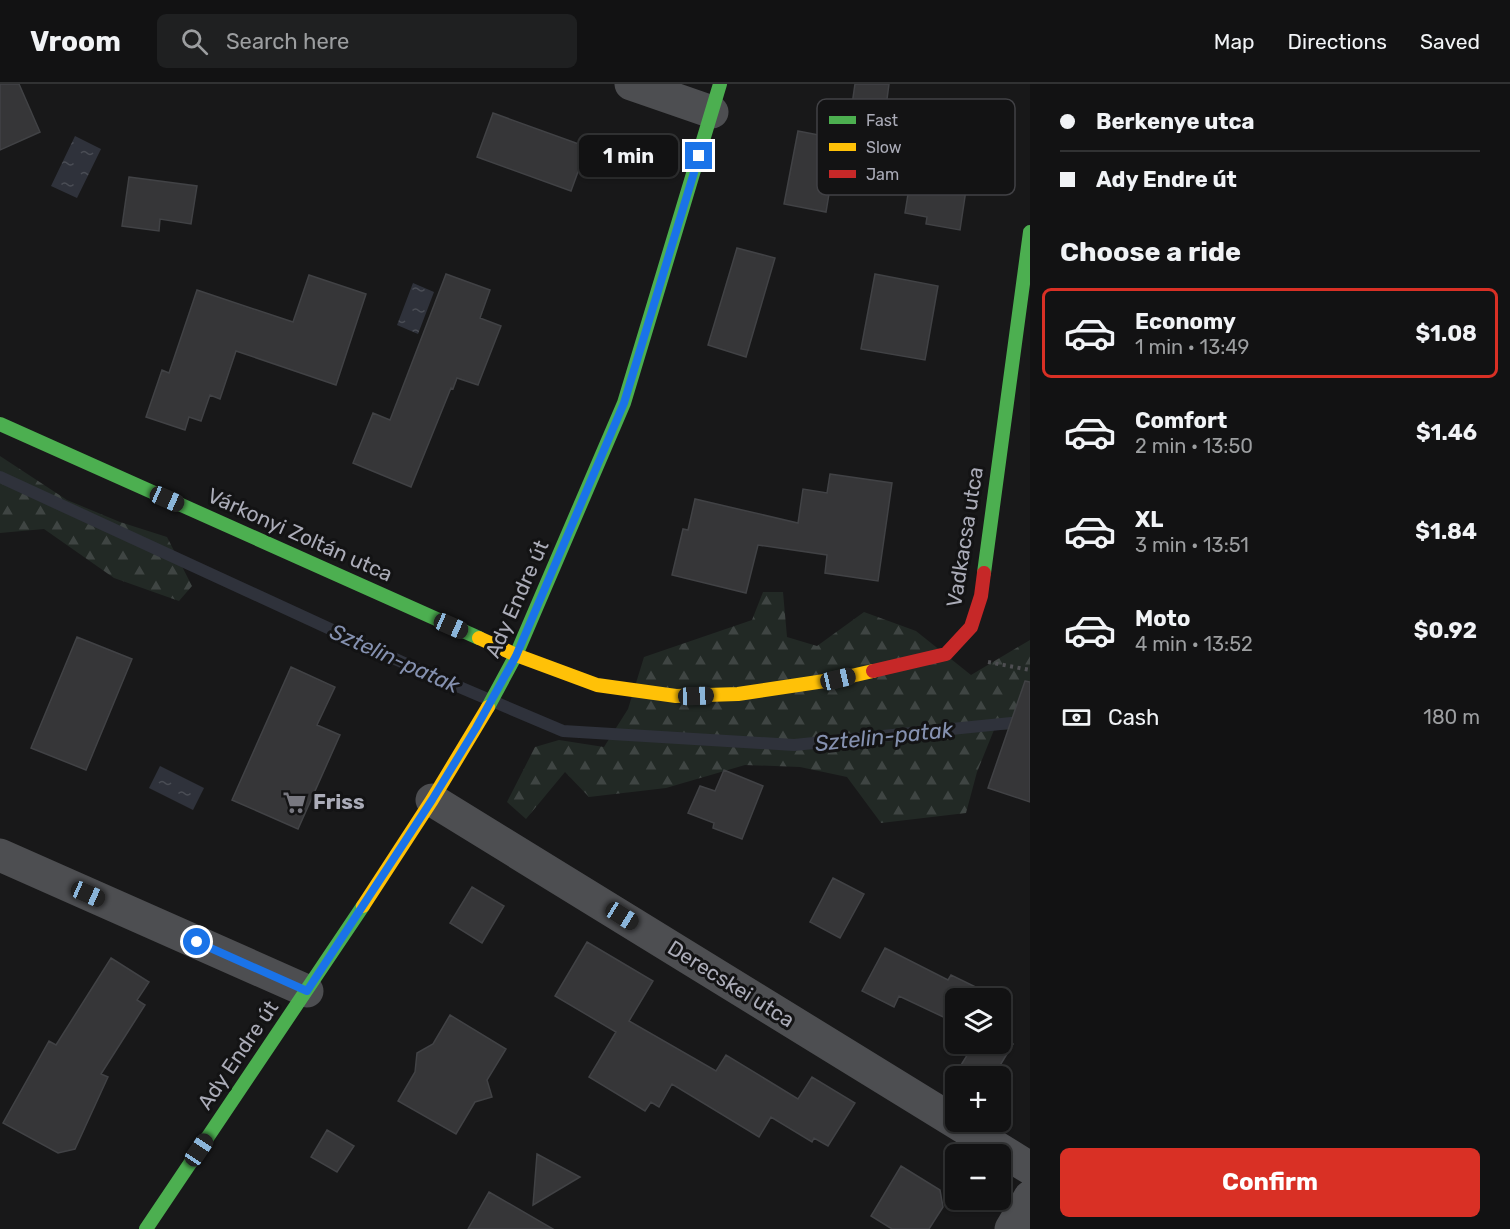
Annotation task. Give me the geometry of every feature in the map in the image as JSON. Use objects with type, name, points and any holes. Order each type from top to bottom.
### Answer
[{"type":"street","points":[[631,84],[716,98]]},
{"type":"street","name":"Ady Endre út","points":[[146,1229],[307,991],[432,800],[507,674],[624,403],[716,98]]},
{"type":"street","name":"Vadkacsa utca","points":[[516,656],[597,686],[675,696],[738,694],[838,679],[946,654],[971,627],[981,596],[1030,232]]},
{"type":"street","name":"Várkonyi Zoltán utca","points":[[0,424],[516,656]]},
{"type":"street","name":"Derecskei utca","points":[[432,800],[1030,1168]]},
{"type":"street","points":[[0,855],[307,991]]},
{"type":"street","points":[[1011,1229],[1030,1197]]},
{"type":"green space","points":[[0,456],[67,500],[120,522],[167,537],[192,586],[179,601],[114,578],[44,529],[0,533]]},
{"type":"green space","points":[[763,592],[783,592],[787,637],[817,646],[864,612],[916,631],[971,675],[1030,640],[1030,729],[994,730],[977,772],[966,813],[881,823],[847,777],[800,767],[745,765],[666,788],[589,797],[565,772],[526,819],[507,802],[535,747],[559,740],[604,747],[628,709],[644,657],[752,620]]},
{"type":"water","points":[[75,136],[101,149],[77,198],[51,186]]},
{"type":"water","points":[[413,283],[434,292],[418,334],[397,325]]},
{"type":"water","points":[[160,766],[204,788],[193,810],[149,788]]},
{"type":"building","points":[[0,84],[19,84],[40,132],[0,150]]},
{"type":"building","points":[[855,84],[889,84],[887,99],[853,99]]},
{"type":"building","points":[[493,113],[587,147],[571,191],[477,157]]},
{"type":"building","points":[[798,131],[817,135],[817,195],[829,195],[826,212],[784,204]]},
{"type":"building","points":[[129,177],[197,186],[191,224],[160,219],[159,231],[122,226]]},
{"type":"building","points":[[908,195],[965,195],[960,230],[926,224],[927,217],[905,213]]},
{"type":"building","points":[[737,248],[775,258],[746,357],[708,345]]},
{"type":"building","points":[[446,274],[490,290],[480,318],[501,326],[478,385],[457,378],[453,389],[451,388],[411,487],[353,463],[373,413],[390,420]]},
{"type":"building","points":[[875,274],[938,286],[925,360],[861,349]]},
{"type":"building","points":[[309,275],[366,294],[336,385],[236,351],[220,399],[210,395],[201,421],[189,417],[185,430],[146,417],[162,370],[169,373],[197,290],[293,322]]},
{"type":"building","points":[[830,474],[892,483],[878,581],[825,573],[827,555],[758,545],[746,593],[672,575],[683,529],[688,530],[695,499],[798,523],[803,489],[827,493]]},
{"type":"building","points":[[77,637],[132,659],[86,770],[31,748]]},
{"type":"building","points":[[291,667],[335,687],[317,725],[340,735],[298,829],[232,800]]},
{"type":"building","points":[[1025,681],[1030,682],[1030,802],[988,788]]},
{"type":"building","points":[[724,770],[763,786],[742,839],[713,828],[714,823],[688,813],[700,786],[715,791]]},
{"type":"building","points":[[833,878],[864,894],[840,938],[810,922]]},
{"type":"building","points":[[472,887],[504,906],[482,943],[450,923]]},
{"type":"building","points":[[587,942],[653,981],[629,1021],[716,1071],[726,1055],[798,1099],[812,1077],[855,1103],[828,1146],[814,1138],[812,1142],[771,1117],[759,1137],[672,1084],[659,1107],[651,1102],[645,1111],[589,1077],[616,1032],[555,996]]},
{"type":"building","points":[[885,948],[948,980],[951,975],[978,988],[945,988],[945,1018],[899,996],[894,1007],[862,991]]},
{"type":"building","points":[[111,958],[149,982],[137,1000],[145,1005],[101,1074],[108,1077],[75,1149],[58,1153],[3,1123],[49,1041],[56,1045]]},
{"type":"building","points":[[450,1015],[506,1049],[487,1080],[492,1097],[475,1102],[456,1134],[398,1101],[415,1072],[417,1053],[433,1044]]},
{"type":"building","points":[[968,1054],[1007,1054],[1000,1066],[961,1065]]},
{"type":"building","points":[[327,1130],[354,1146],[337,1172],[311,1157]]},
{"type":"building","points":[[537,1154],[580,1177],[533,1205]]},
{"type":"building","points":[[901,1166],[940,1190],[943,1207],[929,1229],[892,1229],[871,1216]]},
{"type":"building","points":[[489,1192],[553,1229],[468,1229]]},
{"type":"waterway","name":"Sztelin-patak","points":[[0,477],[417,669],[563,731],[794,745],[1030,721]]},
{"type":"traffic: fast","points":[[488,707],[516,655],[624,403],[720,84]]},
{"type":"traffic: fast","points":[[984,573],[1030,232]]},
{"type":"traffic: fast","points":[[0,424],[479,638]]},
{"type":"traffic: fast","points":[[146,1229],[363,906]]},
{"type":"traffic: slow","points":[[479,638],[516,655],[597,685],[676,696],[738,694],[838,679],[873,671]]},
{"type":"traffic: slow","points":[[363,906],[432,800],[488,707]]},
{"type":"traffic: jam","points":[[873,671],[946,654],[971,627],[981,596],[984,573]]},
{"type":"place","name":"Friss","points":[[295,802]]},
{"type":"route","points":[[197,942],[307,991],[432,800],[516,656],[624,403],[699,156]]}]
